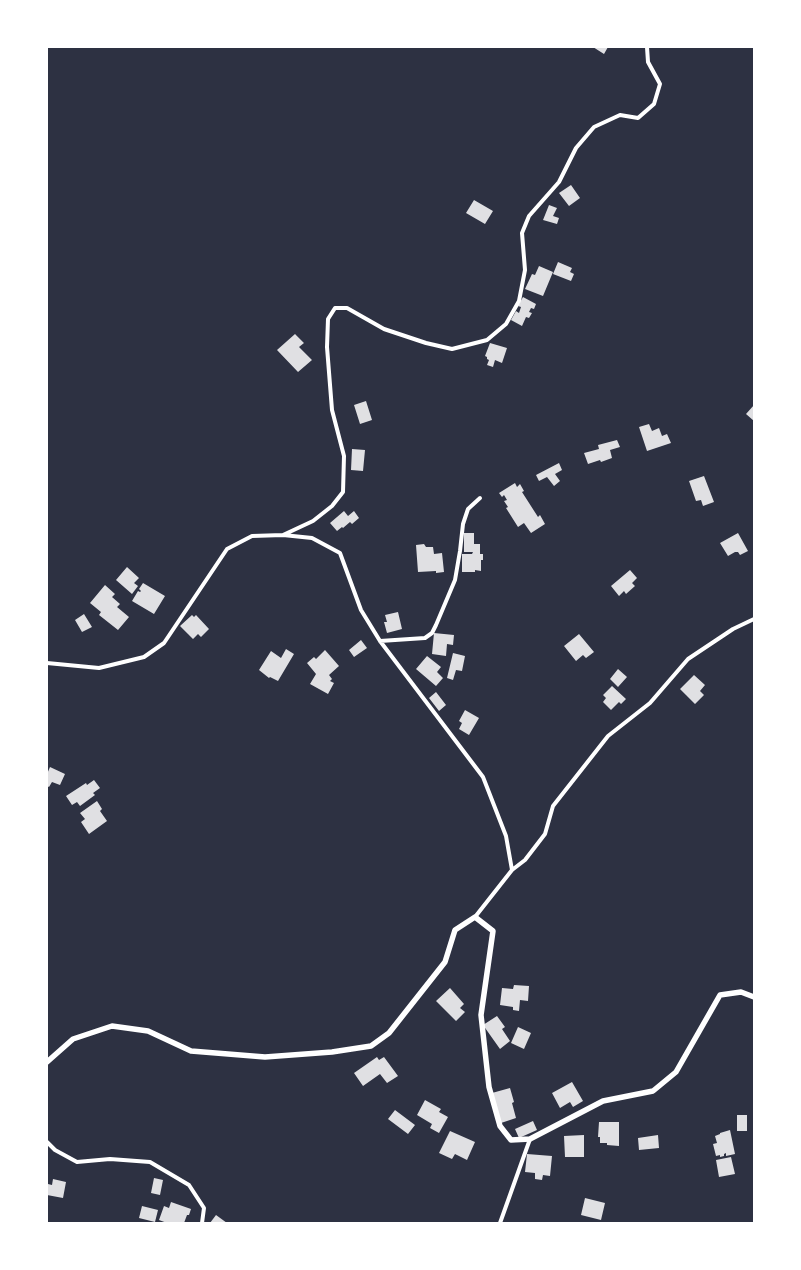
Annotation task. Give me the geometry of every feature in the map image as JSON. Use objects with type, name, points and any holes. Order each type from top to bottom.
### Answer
[{"type":"street","points":[[283,535],[313,521],[332,506],[343,492],[344,456],[332,410],[327,347],[328,320],[335,308],[347,308],[384,329],[426,343],[452,349],[487,340],[506,324],[519,301],[525,270],[522,233],[529,216],[559,182],[576,148],[594,126],[620,114],[638,118],[654,104],[660,84],[648,62],[648,47]]},
{"type":"street","points":[[380,641],[425,638],[432,632],[448,599],[455,580],[463,524],[468,509],[480,498]]},
{"type":"street","points":[[47,664],[99,668],[144,657],[164,643],[227,550],[252,536],[283,535],[312,538],[340,553],[361,610],[380,641],[483,777],[506,836],[512,870]]},
{"type":"street","points":[[47,1062],[72,1039],[112,1026],[148,1031],[190,1051],[265,1057],[332,1052],[371,1046],[389,1032],[445,962],[455,930],[475,917],[512,870],[525,860],[545,834],[553,806],[608,736],[650,703],[688,659],[733,629],[754,619]]},
{"type":"street","points":[[475,917],[493,931],[481,1015],[489,1087],[500,1126],[511,1140],[530,1140],[603,1102],[652,1091],[676,1072],[720,996],[741,992],[754,998]]},
{"type":"street","points":[[500,1223],[530,1140]]},
{"type":"street","points":[[47,1142],[55,1150],[77,1162],[110,1159],[150,1162],[189,1185],[204,1208],[202,1223]]},
{"type":"building","points":[[593,47],[608,47],[604,54]]},
{"type":"building","points":[[571,185],[580,198],[569,206],[559,193]]},
{"type":"building","points":[[474,200],[493,211],[485,224],[466,213]]},
{"type":"building","points":[[549,205],[557,208],[553,216],[559,218],[557,224],[543,220]]},
{"type":"building","points":[[558,262],[572,268],[570,272],[574,274],[571,281],[553,274]]},
{"type":"building","points":[[539,266],[553,272],[543,296],[525,289],[532,274],[535,275]]},
{"type":"building","points":[[523,297],[536,304],[534,309],[531,308],[529,312],[532,313],[529,318],[526,317],[522,326],[511,320],[516,311],[519,313],[521,307],[518,306]]},
{"type":"building","points":[[295,334],[304,343],[299,347],[312,360],[298,372],[277,350]]},
{"type":"building","points":[[490,343],[507,348],[502,363],[495,360],[493,367],[487,365],[489,360],[485,356]]},
{"type":"building","points":[[366,401],[372,420],[360,424],[354,405]]},
{"type":"building","points":[[754,405],[754,421],[746,414]]},
{"type":"building","points":[[649,424],[652,431],[659,428],[662,436],[667,434],[671,443],[647,451],[639,427]]},
{"type":"building","points":[[617,440],[620,447],[610,450],[612,458],[601,462],[600,460],[588,464],[584,453],[599,449],[598,445]]},
{"type":"building","points":[[352,449],[365,450],[363,471],[351,470]]},
{"type":"building","points":[[559,463],[562,470],[555,474],[560,481],[554,486],[547,477],[539,481],[536,475]]},
{"type":"building","points":[[704,476],[714,502],[703,506],[701,500],[696,501],[689,481]]},
{"type":"building","points":[[515,483],[517,487],[520,484],[524,491],[522,492],[538,517],[540,515],[545,524],[531,533],[524,523],[518,527],[506,508],[508,507],[504,501],[507,500],[504,495],[502,497],[499,493]]},
{"type":"building","points":[[344,511],[348,516],[354,511],[359,518],[352,524],[350,522],[337,531],[330,523]]},
{"type":"building","points":[[464,533],[474,533],[474,544],[480,544],[480,554],[483,554],[483,560],[481,560],[481,571],[475,570],[475,572],[462,572],[462,554],[472,554],[473,552],[464,552]]},
{"type":"building","points":[[738,533],[748,551],[740,555],[738,552],[735,552],[728,556],[720,543]]},
{"type":"building","points":[[424,544],[426,547],[433,547],[434,554],[442,553],[444,572],[418,572],[416,545]]},
{"type":"building","points":[[127,567],[139,578],[134,583],[138,586],[132,594],[116,580]]},
{"type":"building","points":[[630,570],[637,578],[632,583],[635,586],[626,594],[624,591],[619,596],[611,586]]},
{"type":"building","points":[[143,583],[165,596],[154,614],[132,601],[138,591],[141,591],[139,589]]},
{"type":"building","points":[[105,585],[115,594],[112,597],[120,604],[117,607],[129,617],[118,630],[99,615],[101,612],[90,603]]},
{"type":"building","points":[[398,612],[402,629],[387,633],[384,622],[387,622],[385,615]]},
{"type":"building","points":[[84,614],[92,627],[82,632],[75,620]]},
{"type":"building","points":[[192,615],[194,617],[196,615],[209,629],[201,637],[198,634],[193,639],[180,626]]},
{"type":"building","points":[[434,633],[454,635],[453,645],[447,644],[446,656],[432,654]]},
{"type":"building","points":[[579,634],[594,652],[586,658],[583,655],[576,661],[564,646]]},
{"type":"building","points":[[361,640],[367,648],[354,657],[349,650]]},
{"type":"building","points":[[286,649],[294,654],[278,681],[270,677],[269,678],[259,670],[271,651],[281,658]]},
{"type":"building","points":[[325,650],[339,666],[329,675],[332,679],[330,681],[334,683],[328,694],[310,684],[316,674],[307,663],[314,657],[316,659]]},
{"type":"building","points":[[453,653],[465,656],[462,671],[456,670],[453,680],[447,678]]},
{"type":"building","points":[[427,656],[441,667],[437,672],[443,678],[436,686],[416,669]]},
{"type":"building","points":[[618,669],[627,677],[618,687],[610,679]]},
{"type":"building","points":[[694,675],[705,685],[700,691],[704,695],[695,704],[680,689]]},
{"type":"building","points":[[612,686],[626,699],[621,704],[619,702],[611,710],[603,702],[606,698],[603,695]]},
{"type":"building","points":[[436,692],[446,705],[439,711],[429,698]]},
{"type":"building","points":[[465,710],[479,718],[469,735],[459,729],[462,723],[459,721]]},
{"type":"building","points":[[50,767],[65,774],[60,785],[52,782],[49,787],[47,786],[47,774]]},
{"type":"building","points":[[94,780],[100,788],[93,793],[95,795],[80,806],[77,802],[72,805],[66,796],[86,783],[87,785]]},
{"type":"building","points":[[97,801],[102,809],[100,811],[107,821],[89,834],[81,822],[85,819],[80,813]]},
{"type":"building","points":[[514,985],[529,986],[528,1001],[520,1000],[519,1011],[513,1010],[513,1007],[500,1005],[502,988],[513,989]]},
{"type":"building","points":[[450,988],[464,1004],[460,1008],[465,1012],[456,1021],[436,1001]]},
{"type":"building","points":[[497,1016],[505,1027],[502,1029],[510,1041],[500,1049],[483,1025]]},
{"type":"building","points":[[518,1027],[531,1033],[524,1049],[511,1043]]},
{"type":"building","points":[[377,1057],[379,1060],[384,1057],[398,1076],[387,1083],[380,1074],[363,1086],[354,1073]]},
{"type":"building","points":[[572,1082],[583,1101],[573,1107],[570,1102],[560,1108],[552,1093]]},
{"type":"building","points":[[510,1088],[516,1118],[501,1123],[492,1093]]},
{"type":"building","points":[[425,1100],[441,1109],[439,1112],[448,1117],[439,1133],[430,1128],[432,1124],[417,1115]]},
{"type":"building","points":[[395,1110],[415,1125],[408,1134],[388,1119]]},
{"type":"building","points":[[737,1115],[747,1115],[747,1131],[737,1131]]},
{"type":"building","points":[[533,1121],[537,1130],[519,1138],[515,1129]]},
{"type":"building","points":[[599,1122],[619,1122],[619,1146],[600,1143],[600,1137],[598,1137]]},
{"type":"building","points":[[730,1130],[735,1154],[726,1156],[726,1153],[724,1156],[716,1156],[713,1144],[717,1143],[715,1136]]},
{"type":"building","points":[[450,1131],[475,1142],[467,1160],[455,1154],[452,1159],[439,1153]]},
{"type":"building","points":[[584,1135],[584,1157],[565,1157],[564,1136]]},
{"type":"building","points":[[658,1135],[659,1148],[639,1150],[638,1138]]},
{"type":"building","points":[[527,1154],[552,1156],[550,1176],[543,1175],[542,1180],[535,1179],[535,1173],[525,1172]]},
{"type":"building","points":[[731,1157],[735,1174],[719,1177],[716,1160]]},
{"type":"building","points":[[154,1178],[163,1180],[160,1195],[151,1193]]},
{"type":"building","points":[[53,1179],[66,1182],[63,1198],[47,1195],[48,1184],[52,1185]]},
{"type":"building","points":[[585,1198],[605,1203],[601,1220],[581,1215]]},
{"type":"building","points":[[171,1202],[191,1209],[184,1223],[167,1223],[159,1220],[164,1206],[169,1208]]},
{"type":"building","points":[[142,1206],[158,1210],[155,1222],[139,1218]]},
{"type":"building","points":[[216,1215],[227,1223],[210,1223]]}]
